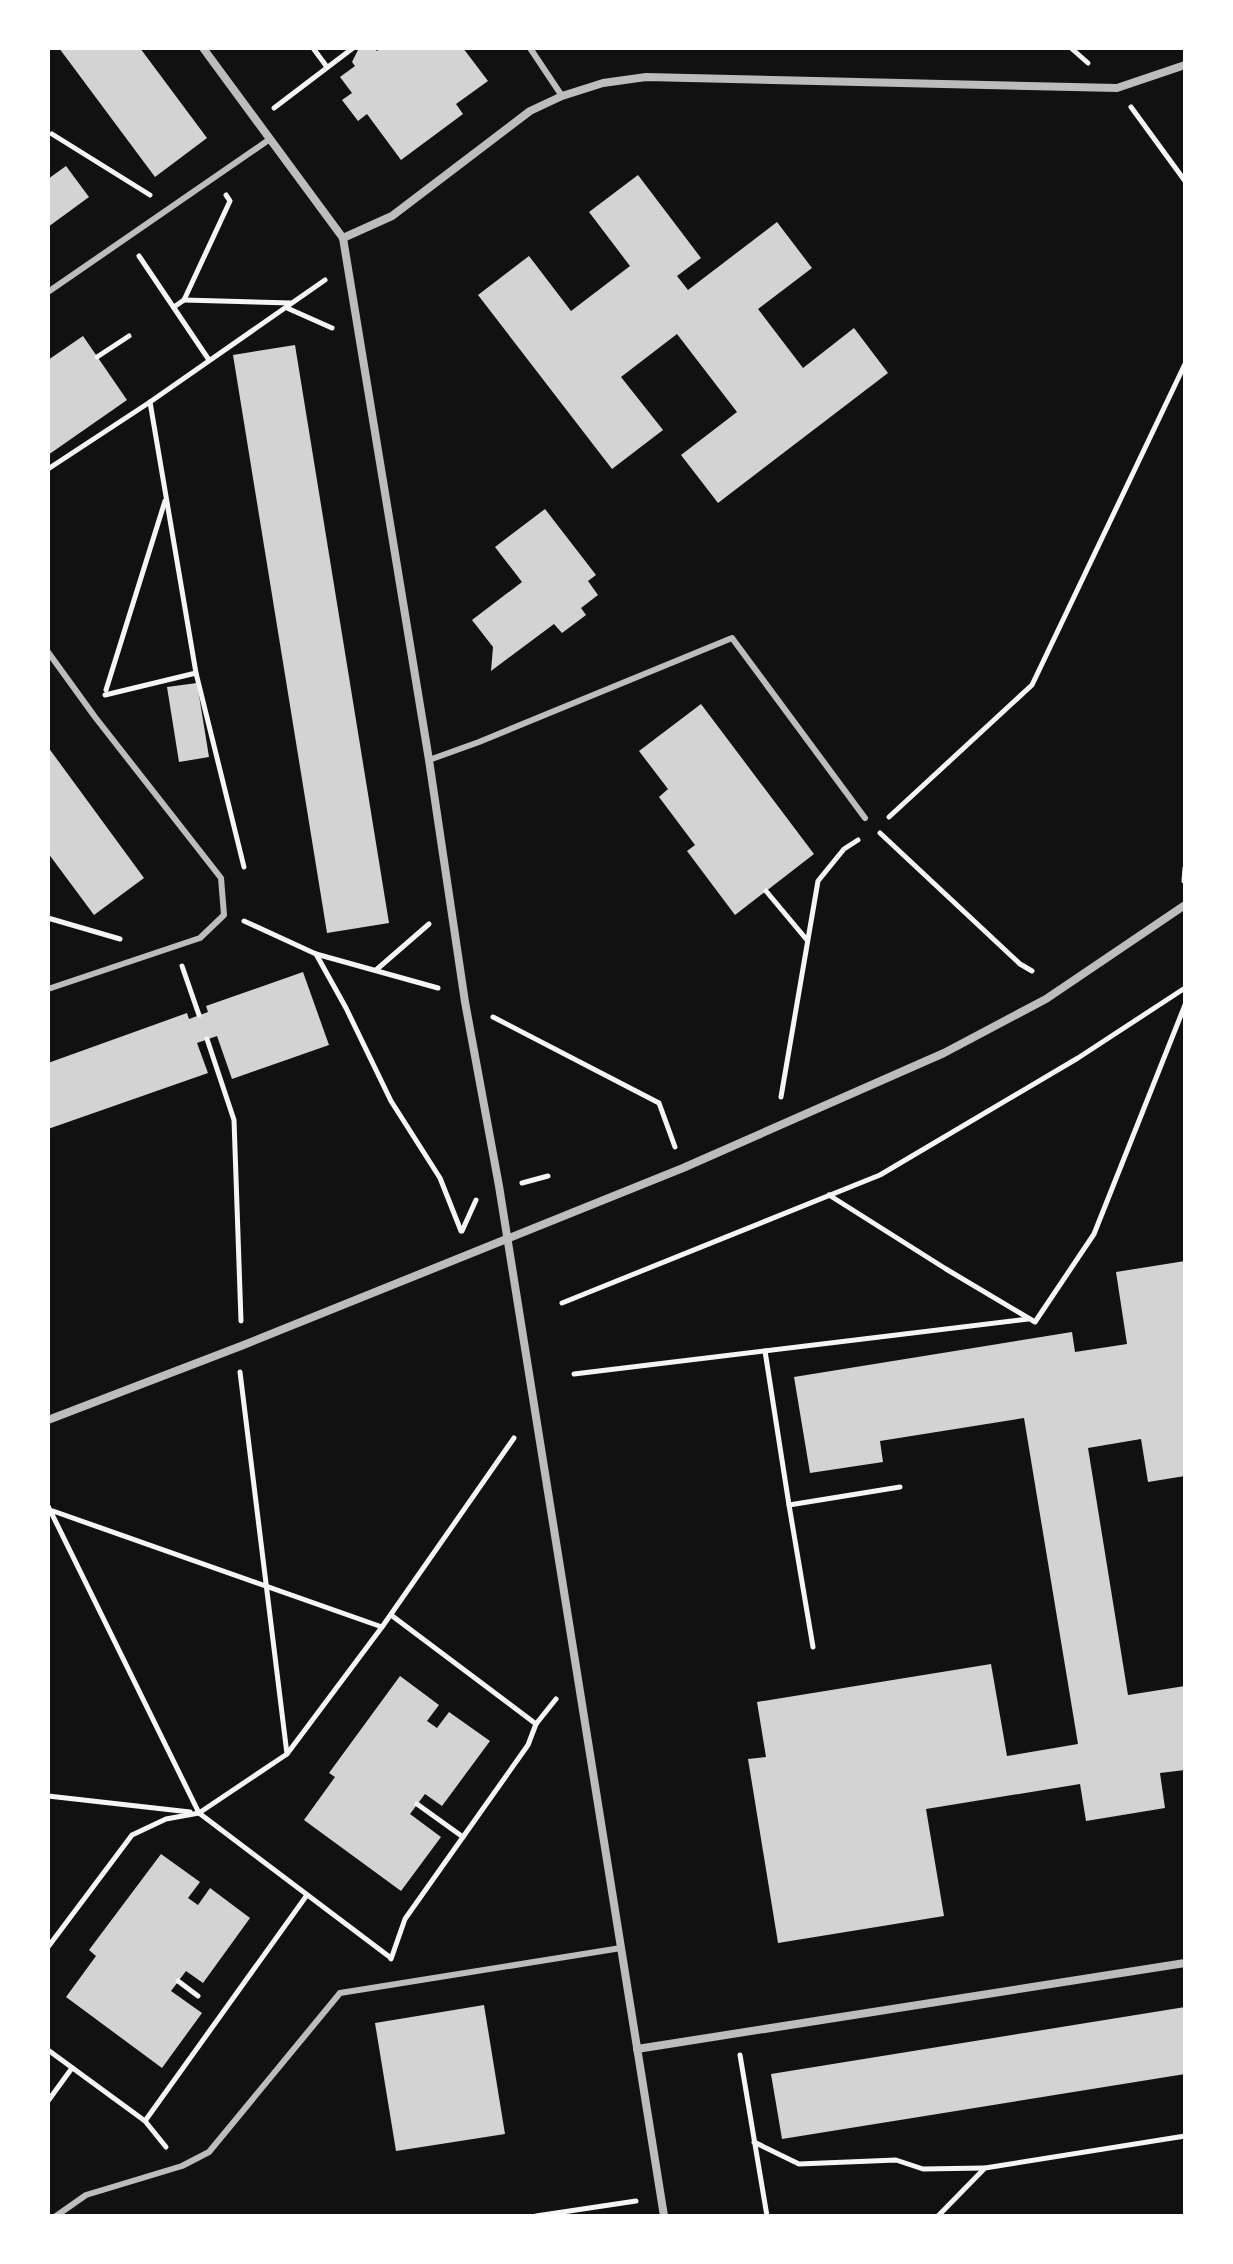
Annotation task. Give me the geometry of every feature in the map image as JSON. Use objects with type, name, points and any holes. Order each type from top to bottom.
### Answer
[{"type":"street","points":[[203,48],[343,238],[664,2216]]},
{"type":"street","points":[[343,238],[392,216],[530,111],[562,96],[603,83],[646,77],[1117,88],[1185,65]]},
{"type":"street","points":[[48,1420],[683,1168],[944,1053],[1046,999],[1185,905]]},
{"type":"street","points":[[637,2049],[1185,1963]]},
{"type":"lane","points":[[530,48],[562,96]]},
{"type":"lane","points":[[48,292],[270,139]]},
{"type":"lane","points":[[429,760],[732,638],[865,818]]},
{"type":"lane","points":[[48,652],[221,878],[224,915],[200,938],[48,989]]},
{"type":"lane","points":[[56,2216],[86,2195],[182,2166],[209,2152],[340,1993],[621,1948]]},
{"type":"path","points":[[313,48],[327,67]]},
{"type":"path","points":[[299,89],[353,48]]},
{"type":"path","points":[[1117,88],[1185,181]]},
{"type":"path","points":[[52,134],[171,208]]},
{"type":"path","points":[[174,307],[184,300],[230,201],[214,178]]},
{"type":"path","points":[[127,238],[209,360]]},
{"type":"path","points":[[48,469],[150,402],[348,263]]},
{"type":"path","points":[[184,300],[289,305],[361,340]]},
{"type":"path","points":[[97,357],[129,336]]},
{"type":"path","points":[[776,1125],[818,881],[844,849],[875,829],[1032,685],[1185,364]]},
{"type":"path","points":[[150,402],[196,673],[244,870]]},
{"type":"path","points":[[95,717],[166,500]]},
{"type":"path","points":[[104,695],[196,673]]},
{"type":"path","points":[[865,818],[1020,964],[1032,971]]},
{"type":"path","points":[[766,891],[807,940]]},
{"type":"path","points":[[375,970],[450,904]]},
{"type":"path","points":[[242,907],[242,920]]},
{"type":"path","points":[[224,915],[242,920],[316,954],[446,991]]},
{"type":"path","points":[[48,918],[162,951]]},
{"type":"path","points":[[176,947],[199,1015]]},
{"type":"path","points":[[316,954],[391,1101],[440,1178],[461,1232],[481,1189]]},
{"type":"path","points":[[562,1303],[880,1175],[1078,1058],[1185,988]]},
{"type":"path","points":[[829,1195],[1035,1322],[1094,1234],[1185,1005]]},
{"type":"path","points":[[488,1015],[659,1103],[683,1168]]},
{"type":"path","points":[[207,1039],[234,1120],[241,1321]]},
{"type":"path","points":[[521,1184],[548,1176]]},
{"type":"path","points":[[574,1374],[1029,1318]]},
{"type":"path","points":[[765,1351],[813,1647]]},
{"type":"path","points":[[240,1371],[287,1754]]},
{"type":"path","points":[[48,1947],[132,1835],[166,1819],[199,1813],[287,1754],[391,1615],[535,1407]]},
{"type":"path","points":[[789,1505],[900,1487]]},
{"type":"path","points":[[50,1508],[382,1627]]},
{"type":"path","points":[[50,1508],[199,1813],[391,1958]]},
{"type":"path","points":[[391,1615],[536,1724]]},
{"type":"path","points":[[395,1983],[391,1958],[405,1919],[528,1745],[536,1724],[577,1673]]},
{"type":"path","points":[[48,1796],[199,1813]]},
{"type":"path","points":[[417,1804],[463,1837]]},
{"type":"path","points":[[145,2121],[307,1895]]},
{"type":"path","points":[[178,1981],[198,1996]]},
{"type":"path","points":[[736,2035],[767,2216]]},
{"type":"path","points":[[48,2050],[145,2121],[182,2166]]},
{"type":"path","points":[[48,2101],[72,2068]]},
{"type":"path","points":[[754,2142],[799,2164],[896,2160],[923,2169],[985,2168],[1185,2136]]},
{"type":"path","points":[[938,2216],[985,2168]]},
{"type":"path","points":[[536,2216],[661,2197]]},
{"type":"building","points":[[59,48],[140,48],[207,138],[155,177]]},
{"type":"building","points":[[381,48],[463,48],[488,81],[456,104],[463,114],[401,160],[367,114],[358,121],[342,100],[352,93],[340,77],[355,66],[352,62],[358,50],[377,51]]},
{"type":"building","points":[[66,166],[89,197],[48,227],[48,179]]},
{"type":"building","points":[[638,175],[701,258],[677,276],[688,290],[777,222],[812,268],[758,309],[803,368],[854,328],[888,373],[718,503],[681,455],[737,412],[677,334],[621,377],[663,430],[612,469],[478,295],[529,256],[571,311],[630,266],[589,212]]},
{"type":"building","points":[[83,336],[127,400],[48,455],[48,360]]},
{"type":"building","points":[[295,345],[389,923],[327,933],[233,355]]},
{"type":"building","points":[[545,509],[596,575],[588,581],[598,595],[581,608],[586,615],[562,633],[554,624],[491,671],[493,647],[472,620],[522,582],[495,547]]},
{"type":"building","points":[[197,683],[209,757],[179,762],[167,687]]},
{"type":"building","points":[[701,704],[814,854],[735,915],[687,851],[695,845],[659,797],[668,789],[639,751]]},
{"type":"building","points":[[48,747],[144,878],[94,915],[48,853]]},
{"type":"building","points":[[303,972],[329,1045],[232,1079],[217,1036],[197,1043],[208,1073],[48,1129],[48,1063],[187,1013],[189,1019],[208,1012],[206,1006]]},
{"type":"building","points":[[1185,1261],[1185,1476],[1148,1482],[1141,1439],[1088,1448],[1128,1695],[1185,1686],[1185,1770],[1160,1773],[1165,1808],[1086,1821],[1080,1784],[926,1809],[944,1916],[778,1943],[748,1759],[766,1757],[757,1702],[991,1664],[1007,1756],[1078,1744],[1024,1418],[880,1441],[883,1462],[810,1473],[794,1377],[1072,1332],[1075,1352],[1127,1344],[1116,1272]]},
{"type":"building","points":[[400,1676],[439,1705],[427,1721],[437,1728],[449,1712],[490,1741],[442,1806],[425,1794],[410,1814],[441,1837],[401,1891],[304,1820],[335,1777],[329,1773]]},
{"type":"building","points":[[161,1854],[200,1882],[188,1898],[198,1905],[210,1888],[250,1918],[203,1983],[186,1971],[171,1991],[202,2013],[162,2068],[66,1997],[96,1956],[89,1950]]},
{"type":"building","points":[[484,2005],[505,2134],[396,2151],[375,2023]]},
{"type":"building","points":[[1185,2007],[1185,2074],[782,2139],[771,2074]]}]
